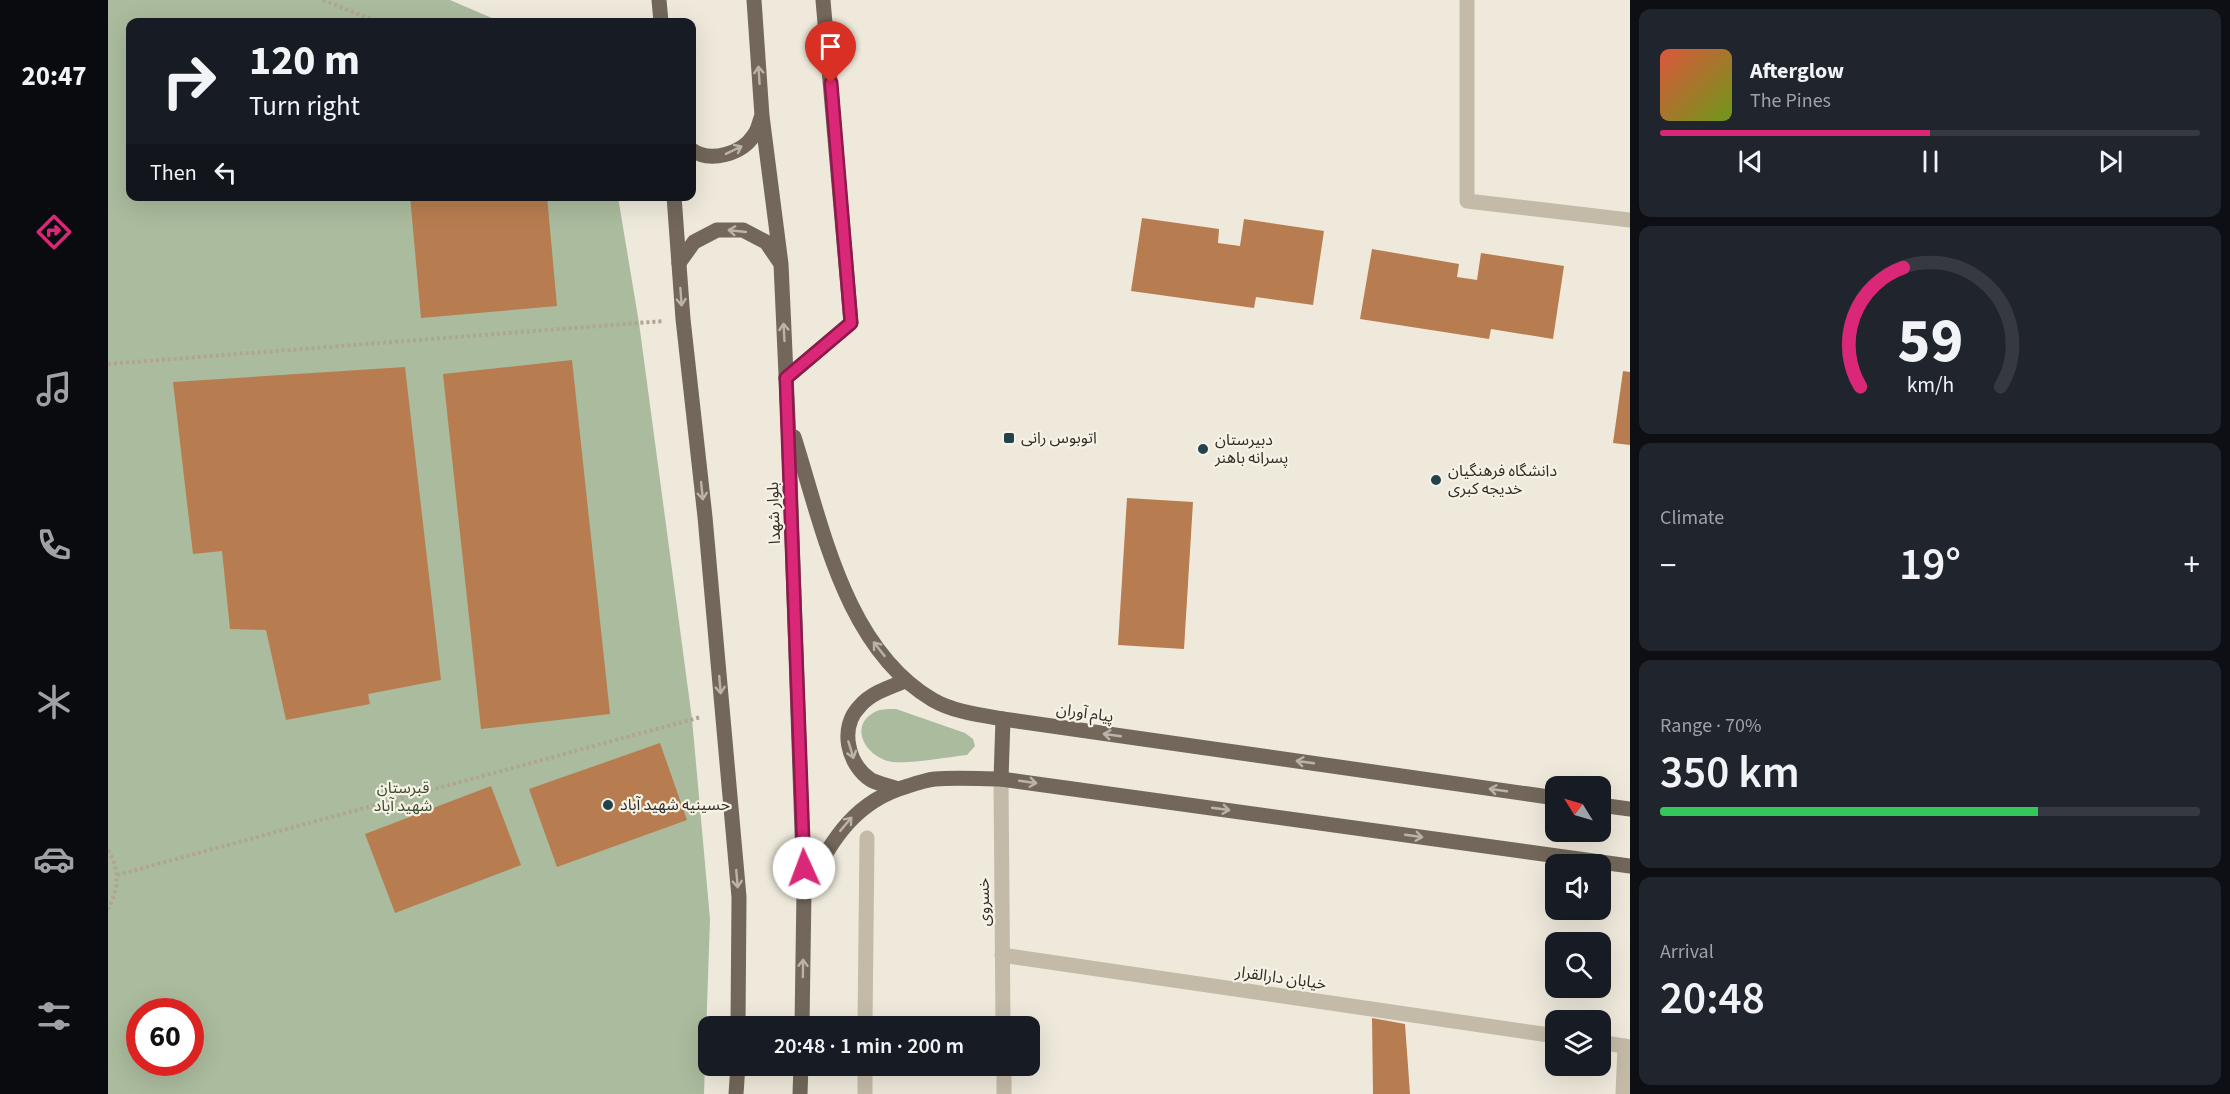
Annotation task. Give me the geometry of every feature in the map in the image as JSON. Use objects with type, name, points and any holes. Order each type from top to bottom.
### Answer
[{"type":"main road","points":[[659,0],[661,18]]},
{"type":"main road","name":"بلوار شهدا","points":[[753,0],[762,116],[781,264],[804,891],[802,1016]]},
{"type":"main road","points":[[786,378],[851,323],[823,0]]},
{"type":"main road","points":[[696,154],[717,157],[738,150],[754,136],[762,116]]},
{"type":"main road","points":[[674,201],[683,319],[709,562],[739,897],[738,1016]]},
{"type":"main road","points":[[679,263],[694,242],[717,230],[743,230],[766,242],[781,264]]},
{"type":"main road","name":"پیام آوران","points":[[788,419],[842,586],[857,619],[905,681],[935,701],[964,712],[1003,719],[1545,796]]},
{"type":"main road","points":[[898,789],[872,780],[859,768],[849,752],[847,730],[858,706],[877,693],[905,681]]},
{"type":"main road","points":[[1000,778],[1003,719]]},
{"type":"main road","points":[[804,891],[847,822],[865,806],[898,789],[934,779],[1000,778],[1630,866]]},
{"type":"main road","points":[[1611,806],[1630,809]]},
{"type":"main road","points":[[736,1094],[737,1076]]},
{"type":"main road","points":[[800,1094],[801,1076]]},
{"type":"street","points":[[1467,0],[1467,201],[1630,220]]},
{"type":"street","name":"خسروی","points":[[1000,778],[1003,1016]]},
{"type":"street","points":[[865,1016],[867,838]]},
{"type":"street","name":"خیابان دارالقرار","points":[[1002,955],[1545,1034]]},
{"type":"street","points":[[1611,1044],[1628,1046],[1623,1094]]},
{"type":"street","points":[[865,1076],[865,1094]]},
{"type":"street","points":[[1004,1076],[1004,1094]]},
{"type":"path","points":[[323,0],[368,18]]},
{"type":"path","points":[[108,364],[639,323]]},
{"type":"path","points":[[117,875],[692,719]]},
{"type":"path","points":[[108,850],[113,858],[117,875],[116,893],[108,909]]},
{"type":"green space","name":"قبرستان شهید آباد","points":[[108,0],[450,0],[492,18],[126,18],[126,201],[619,201],[639,323],[692,719],[710,919],[707,1016],[698,1016],[698,1076],[705,1076],[704,1094],[108,1094]]},
{"type":"green space","points":[[896,709],[965,733],[973,739],[975,746],[967,755],[909,762],[893,762],[883,759],[874,754],[863,740],[861,732],[863,724],[877,711]]},
{"type":"building","points":[[410,201],[547,201],[557,306],[421,318]]},
{"type":"building","points":[[1142,218],[1219,229],[1218,243],[1240,246],[1244,219],[1324,231],[1313,305],[1256,297],[1254,308],[1131,291]]},
{"type":"building","points":[[1372,249],[1459,264],[1457,277],[1477,280],[1481,253],[1564,266],[1553,339],[1491,329],[1489,339],[1360,319]]},
{"type":"building","points":[[572,360],[610,714],[481,729],[443,374]]},
{"type":"building","points":[[405,367],[441,680],[368,694],[370,704],[286,720],[266,630],[230,629],[222,551],[193,554],[173,382]]},
{"type":"building","points":[[1623,371],[1630,372],[1630,445],[1613,443]]},
{"type":"building","points":[[1127,498],[1193,502],[1184,649],[1118,645]]},
{"type":"building","name":"حسینیه شهید آباد","points":[[660,743],[687,820],[557,867],[529,789]]},
{"type":"building","points":[[491,786],[521,865],[395,913],[365,834]]},
{"type":"building","points":[[1372,1018],[1405,1024],[1410,1094],[1373,1094]]},
{"type":"place","name":"اتوبوس رانی","points":[[1009,438]]},
{"type":"place","name":"دبیرستان پسرانه باهنر","points":[[1203,449]]},
{"type":"place","name":"دانشگاه فرهنگیان خدیجه کبری","points":[[1436,480]]},
{"type":"place","name":"حسینیه شهید آباد","points":[[608,805]]},
{"type":"route","points":[[804,868],[786,378],[851,323],[831,83]]}]
